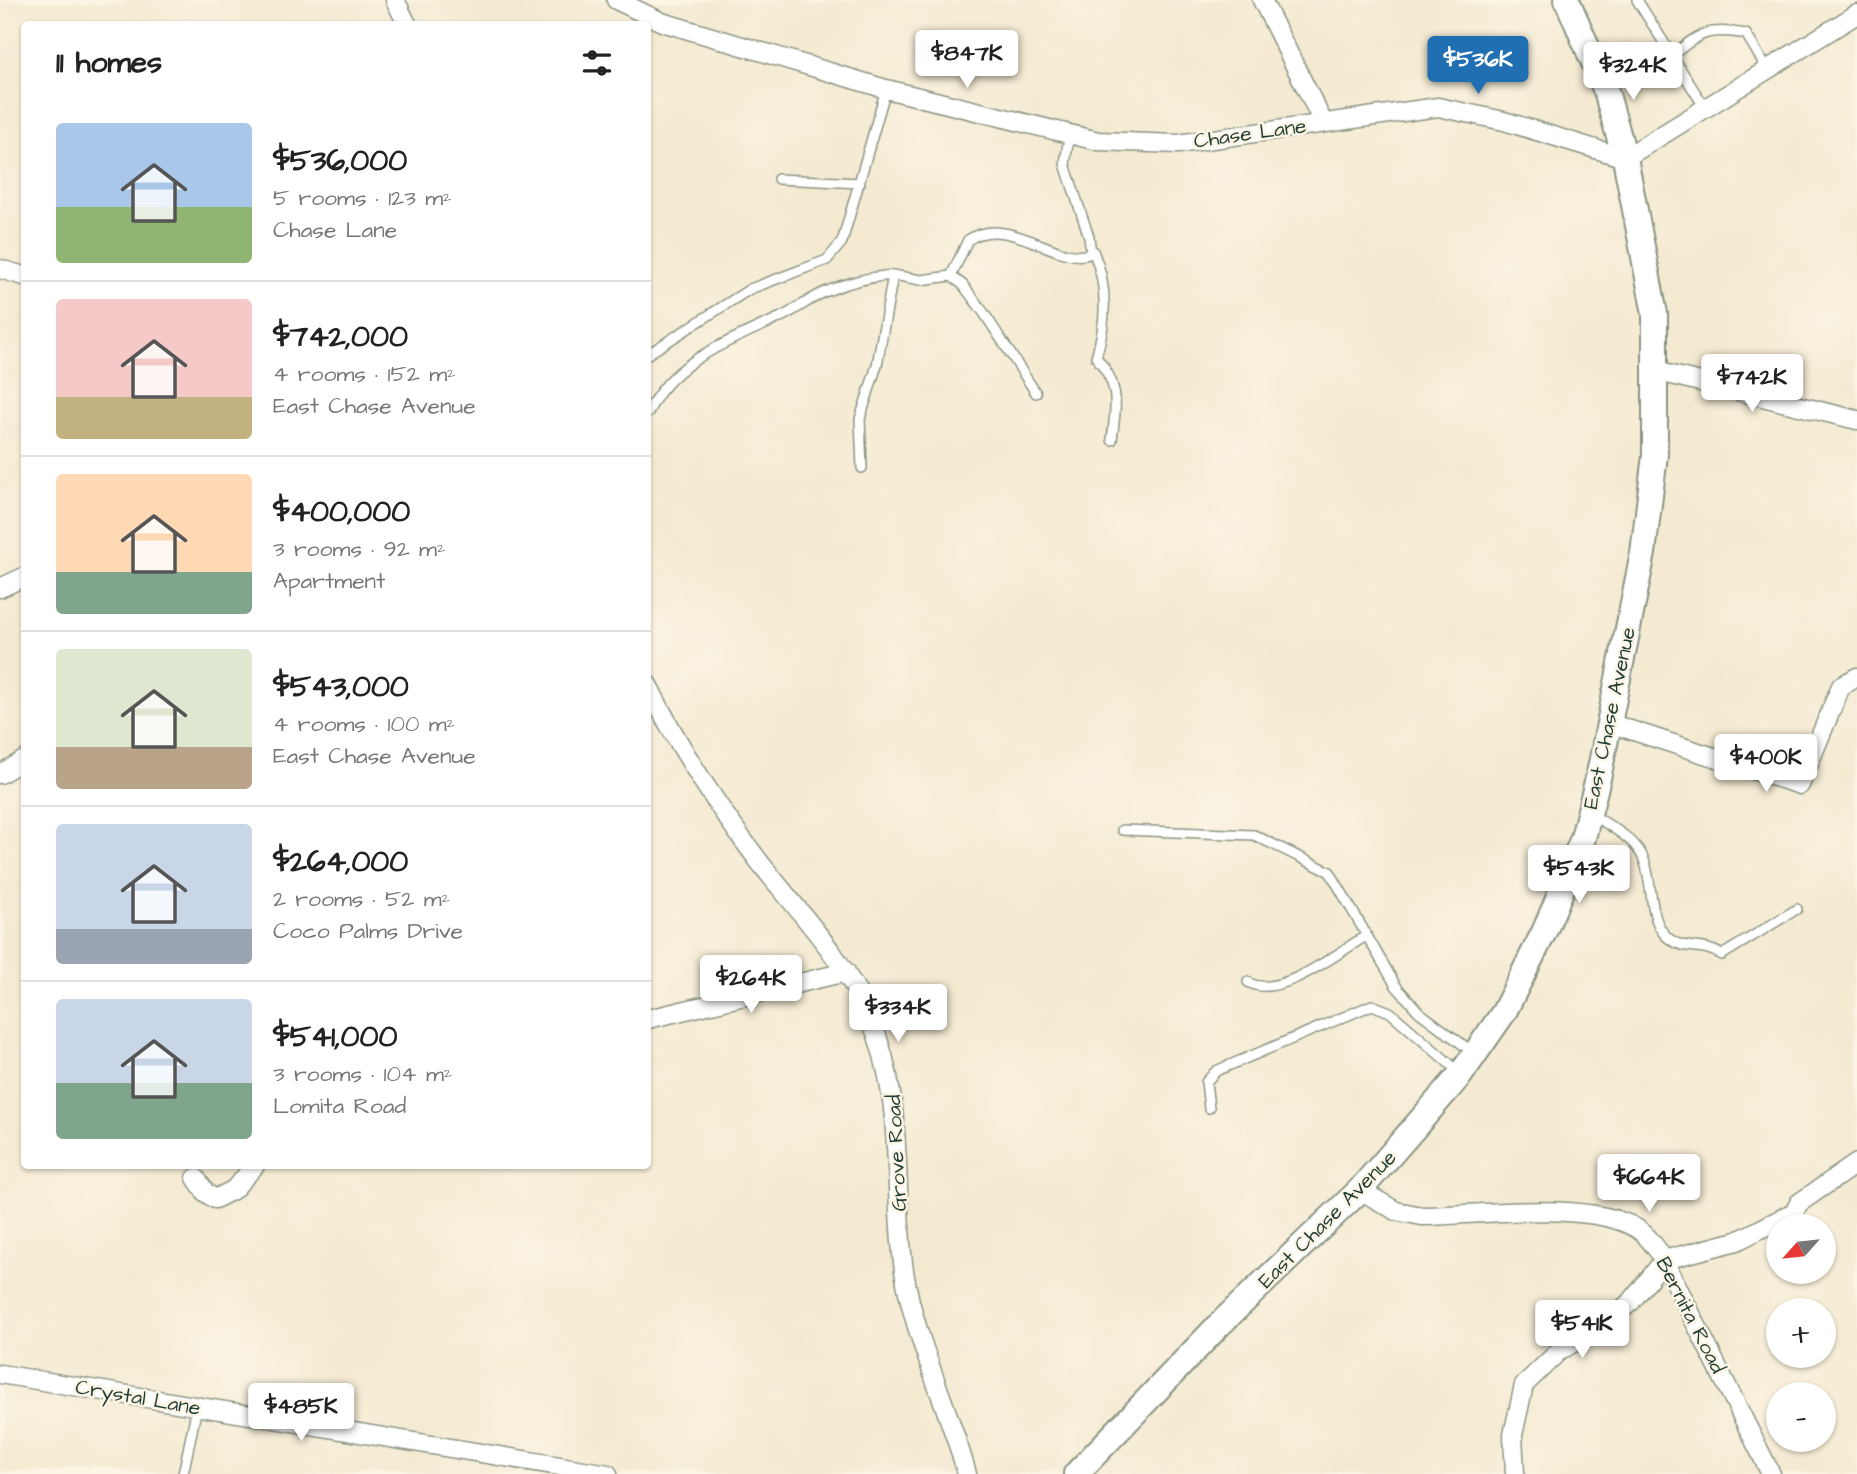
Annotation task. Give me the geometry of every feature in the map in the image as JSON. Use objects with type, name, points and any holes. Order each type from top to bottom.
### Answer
[{"type":"main road","name":"East Chase Avenue","points":[[1076,1474],[1219,1325],[1360,1191],[1469,1064],[1504,1012],[1545,930],[1583,838],[1643,553],[1655,455],[1655,314],[1625,158],[1606,91],[1567,0]]},
{"type":"street","points":[[395,0],[406,21]]},
{"type":"street","name":"Chase Lane","points":[[616,0],[662,22],[886,89],[1098,141],[1178,144],[1438,107],[1504,121],[1625,158]]},
{"type":"street","points":[[1262,0],[1323,122]]},
{"type":"street","points":[[1625,158],[1857,14]]},
{"type":"street","points":[[0,269],[21,275]]},
{"type":"street","points":[[1655,371],[1857,420]]},
{"type":"street","points":[[0,588],[21,578]]},
{"type":"street","points":[[1609,723],[1800,785],[1841,685],[1857,677]]},
{"type":"street","name":"Grove Road","points":[[651,690],[699,777],[755,855],[846,972],[869,1016],[892,1085],[905,1272],[912,1308],[967,1474]]},
{"type":"street","points":[[0,774],[21,762]]},
{"type":"street","points":[[651,1019],[846,972]]},
{"type":"street","points":[[1515,1474],[1513,1435],[1524,1385],[1558,1352],[1601,1326],[1631,1302],[1664,1260],[1737,1241],[1794,1212],[1799,1203],[1857,1163]]},
{"type":"street","points":[[196,1178],[206,1193],[215,1199],[233,1190],[252,1169]]},
{"type":"street","name":"Bernita Road","points":[[1360,1191],[1396,1211],[1422,1216],[1584,1212],[1636,1228],[1653,1243],[1664,1260],[1771,1474]]},
{"type":"street","name":"Crystal Lane","points":[[0,1374],[608,1474]]},
{"type":"lane","points":[[1637,0],[1705,108]]},
{"type":"lane","points":[[1673,55],[1690,40],[1716,29],[1746,34],[1767,69]]},
{"type":"lane","points":[[651,352],[750,289],[827,260],[842,242],[886,89]]},
{"type":"lane","points":[[1069,136],[1065,164],[1093,251],[1104,275],[1105,318],[1096,357],[1111,374],[1116,406],[1112,440]]},
{"type":"lane","points":[[778,179],[860,183]]},
{"type":"lane","points":[[951,276],[968,240],[988,230],[1020,237],[1076,257],[1085,257],[1093,251]]},
{"type":"lane","points":[[862,468],[860,419],[880,355],[893,275]]},
{"type":"lane","points":[[651,406],[654,398],[712,348],[740,333],[780,318],[826,292],[864,278],[893,275],[921,280],[951,276],[964,285],[1036,393]]},
{"type":"lane","points":[[1590,813],[1632,841],[1644,858],[1656,921],[1670,940],[1684,946],[1706,946],[1722,955],[1797,909]]},
{"type":"lane","points":[[1122,830],[1254,835],[1329,872],[1396,986],[1469,1064]]},
{"type":"lane","points":[[1248,982],[1258,988],[1273,987],[1302,975],[1366,936]]},
{"type":"lane","points":[[1209,1108],[1206,1082],[1216,1071],[1372,1006],[1390,1012],[1469,1064]]},
{"type":"lane","points":[[183,1474],[197,1407]]}]
